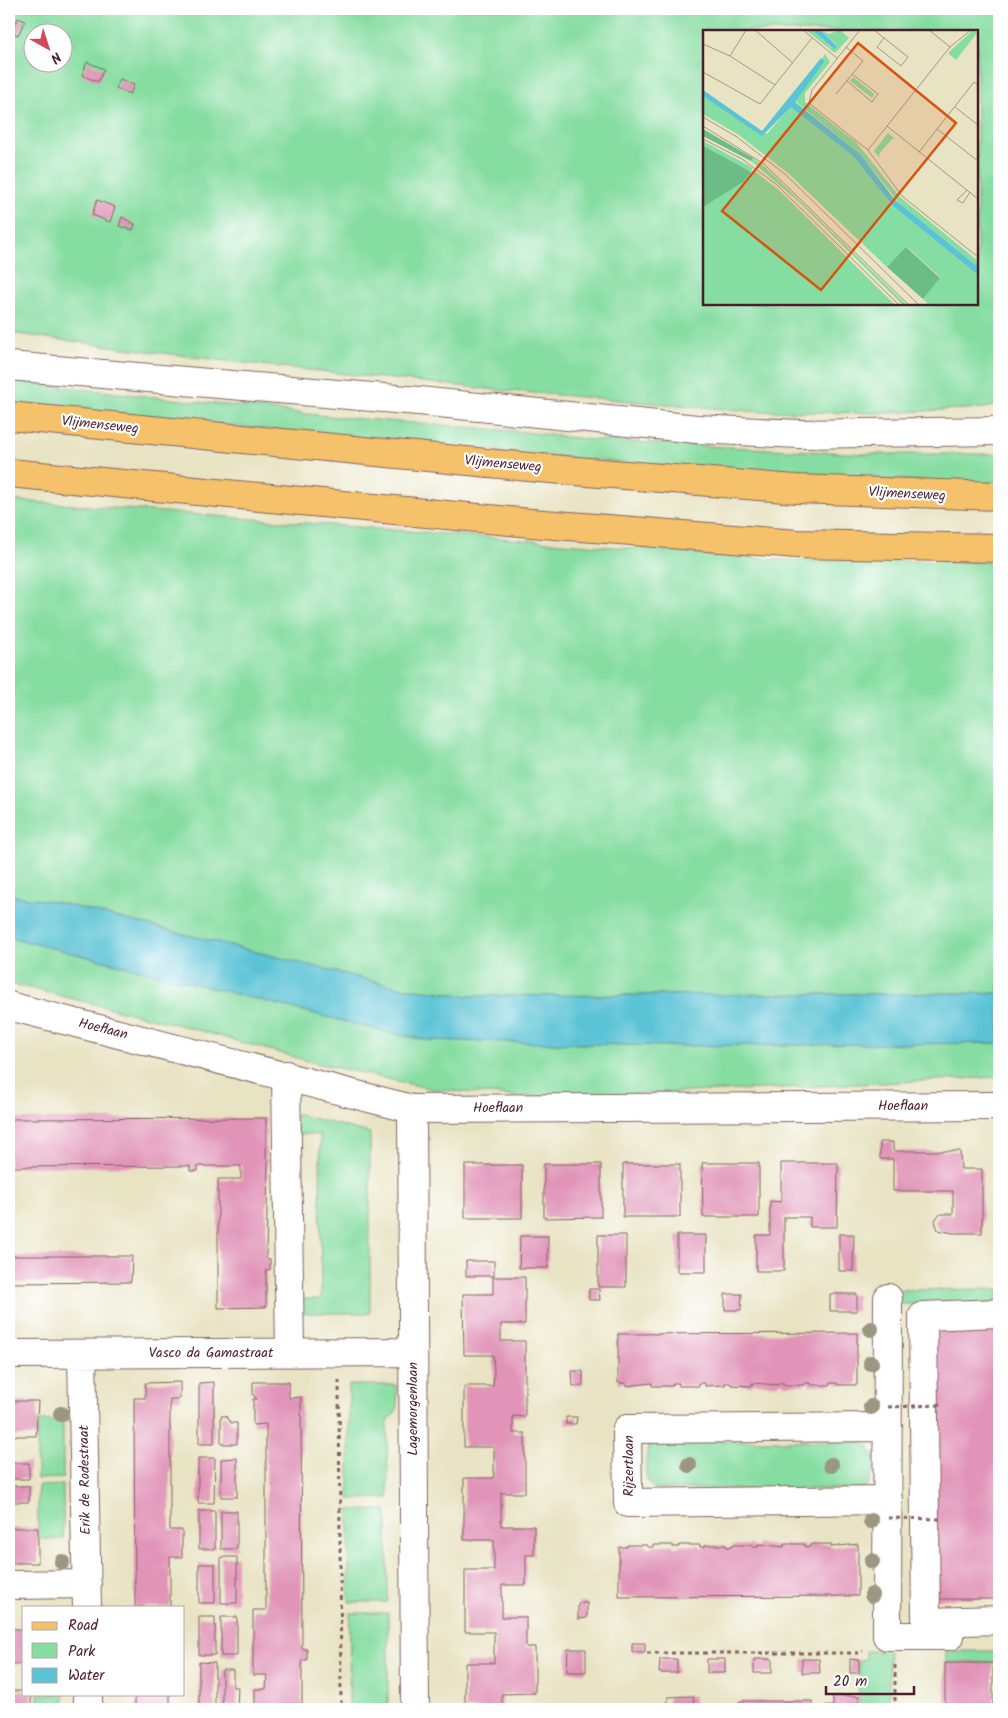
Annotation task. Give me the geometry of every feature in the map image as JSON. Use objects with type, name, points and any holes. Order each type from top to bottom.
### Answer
[{"type":"main road","name":"Vlijmenseweg","points":[[9,416],[529,467],[796,489],[999,496]]},
{"type":"main road","points":[[9,473],[521,522],[777,542],[999,548]]},
{"type":"street","points":[[9,366],[419,401],[696,428],[800,434],[999,431]]},
{"type":"street","name":"Hoeflaan","points":[[9,1006],[286,1075],[412,1109],[999,1106]]},
{"type":"street","points":[[286,1075],[290,1353]]},
{"type":"street","name":"Lagemorgenlaan","points":[[412,1109],[415,1709]]},
{"type":"street","points":[[888,1298],[888,1509],[891,1636],[999,1636]]},
{"type":"street","points":[[999,1313],[924,1316],[926,1622],[999,1620]]},
{"type":"street","name":"Vasco da Gamastraat","points":[[9,1354],[413,1352]]},
{"type":"street","name":"Erik de Rodestraat","points":[[82,1354],[87,1595]]},
{"type":"street","name":"Rijzertlaan","points":[[888,1417],[627,1429],[628,1502],[888,1509]]},
{"type":"street","points":[[9,1585],[87,1595]]},
{"type":"street","points":[[88,1696],[88,1709]]},
{"type":"path","points":[[339,1352],[341,1709]]},
{"type":"path","points":[[888,1417],[940,1405]]},
{"type":"path","points":[[888,1509],[940,1519]]},
{"type":"path","points":[[647,1654],[860,1653],[891,1636],[895,1709]]},
{"type":"green space","points":[[9,9],[999,9],[999,405],[984,408],[882,413],[749,411],[487,389],[225,361],[9,333]]},
{"type":"green space","points":[[9,381],[326,416],[525,432],[592,440],[867,454],[999,454],[999,484],[742,474],[9,405]]},
{"type":"green space","points":[[9,500],[781,560],[999,562],[999,993],[469,996],[393,986],[55,902],[9,895]]},
{"type":"green space","points":[[9,937],[395,1034],[427,1040],[671,1046],[999,1043],[999,1077],[722,1091],[522,1097],[432,1089],[312,1062],[187,1027],[9,983]]},
{"type":"green space","points":[[296,1114],[370,1133],[370,1313],[296,1313],[296,1299],[321,1299],[320,1135],[296,1134]]},
{"type":"green space","points":[[999,1289],[999,1304],[897,1304],[897,1290]]},
{"type":"green space","points":[[349,1385],[396,1385],[398,1408],[387,1423],[388,1498],[349,1499]]},
{"type":"green space","points":[[37,1421],[63,1421],[63,1478],[37,1479]]},
{"type":"green space","points":[[657,1441],[862,1441],[868,1445],[872,1455],[875,1456],[875,1473],[872,1473],[868,1485],[862,1489],[654,1489],[646,1475],[646,1464],[648,1447]]},
{"type":"green space","points":[[63,1485],[63,1539],[38,1539],[38,1486]]},
{"type":"green space","points":[[349,1510],[387,1510],[388,1602],[349,1602]]},
{"type":"green space","points":[[350,1613],[388,1613],[388,1709],[349,1709]]},
{"type":"green space","points":[[866,1651],[889,1651],[889,1709],[859,1709],[859,1660],[866,1659]]},
{"type":"green space","points":[[946,1651],[999,1651],[999,1662],[946,1663]]},
{"type":"green space","points":[[38,1696],[64,1696],[64,1707],[38,1707]]},
{"type":"water","points":[[9,895],[55,902],[393,986],[469,996],[999,993],[999,1043],[671,1046],[427,1040],[395,1034],[9,937]]},
{"type":"building","points":[[18,18],[25,21],[22,22],[18,35],[11,32]]},
{"type":"building","points":[[87,62],[104,69],[98,82],[82,75]]},
{"type":"building","points":[[120,79],[134,85],[130,94],[116,88]]},
{"type":"building","points":[[97,200],[115,207],[110,222],[92,215]]},
{"type":"building","points":[[122,217],[135,224],[133,230],[119,226]]},
{"type":"building","points":[[266,1118],[266,1159],[268,1159],[266,1258],[270,1259],[270,1270],[266,1270],[266,1307],[218,1308],[218,1179],[241,1179],[241,1166],[198,1166],[198,1171],[190,1171],[190,1166],[9,1167],[9,1119]]},
{"type":"building","points":[[880,1142],[893,1142],[893,1151],[960,1151],[961,1169],[982,1169],[982,1233],[953,1233],[938,1230],[935,1221],[937,1217],[941,1214],[953,1214],[953,1191],[893,1191],[893,1159],[880,1159]]},
{"type":"building","points":[[702,1163],[759,1163],[759,1217],[703,1217]]},
{"type":"building","points":[[781,1163],[838,1163],[837,1227],[810,1227],[810,1217],[784,1217],[784,1271],[756,1271],[756,1235],[770,1235],[770,1201],[781,1202]]},
{"type":"building","points":[[544,1164],[601,1164],[601,1217],[544,1218]]},
{"type":"building","points":[[623,1164],[680,1164],[680,1217],[623,1217]]},
{"type":"building","points":[[465,1165],[522,1165],[522,1218],[465,1218]]},
{"type":"building","points":[[839,1234],[854,1234],[853,1271],[839,1271]]},
{"type":"building","points":[[598,1235],[626,1235],[626,1287],[598,1287]]},
{"type":"building","points":[[677,1235],[706,1235],[706,1272],[677,1272]]},
{"type":"building","points":[[520,1236],[548,1236],[548,1268],[519,1268]]},
{"type":"building","points":[[9,1256],[132,1256],[131,1282],[9,1283]]},
{"type":"building","points":[[466,1261],[494,1261],[494,1276],[466,1276]]},
{"type":"building","points":[[493,1277],[525,1277],[525,1324],[501,1324],[501,1341],[525,1341],[525,1417],[513,1416],[513,1433],[525,1433],[525,1493],[501,1493],[501,1526],[534,1526],[534,1555],[526,1555],[526,1585],[502,1585],[502,1617],[526,1617],[526,1647],[535,1647],[535,1693],[502,1694],[502,1709],[465,1709],[465,1663],[494,1663],[494,1632],[465,1632],[465,1570],[494,1570],[494,1540],[464,1540],[464,1478],[494,1478],[494,1447],[464,1447],[464,1386],[493,1386],[494,1370],[493,1355],[464,1355],[463,1294],[493,1294]]},
{"type":"building","points":[[589,1289],[599,1289],[600,1300],[589,1300]]},
{"type":"building","points":[[725,1294],[742,1294],[741,1310],[725,1310]]},
{"type":"building","points":[[830,1294],[857,1294],[857,1311],[830,1311]]},
{"type":"building","points":[[932,1325],[999,1325],[999,1599],[933,1599]]},
{"type":"building","points":[[857,1333],[857,1385],[837,1385],[837,1383],[830,1383],[830,1385],[810,1385],[810,1383],[804,1383],[804,1385],[784,1385],[784,1383],[778,1383],[778,1385],[752,1383],[752,1386],[725,1383],[725,1385],[705,1386],[705,1383],[699,1383],[699,1386],[679,1386],[679,1383],[673,1383],[672,1386],[652,1386],[652,1383],[626,1386],[626,1383],[618,1383],[618,1334]]},
{"type":"building","points":[[572,1371],[583,1371],[583,1386],[573,1386]]},
{"type":"building","points":[[180,1382],[180,1399],[170,1399],[170,1530],[182,1530],[182,1557],[170,1557],[170,1606],[135,1606],[134,1398],[145,1398],[145,1383]]},
{"type":"building","points":[[214,1382],[214,1444],[199,1444],[199,1383]]},
{"type":"building","points":[[253,1382],[289,1382],[289,1398],[301,1397],[302,1649],[307,1649],[307,1660],[302,1660],[302,1709],[255,1709],[255,1689],[266,1689],[267,1675],[253,1675],[253,1610],[266,1610],[266,1424],[253,1425],[253,1399],[257,1399],[253,1395]]},
{"type":"building","points":[[9,1401],[38,1401],[36,1436],[9,1436]]},
{"type":"building","points":[[221,1416],[226,1416],[231,1423],[237,1423],[237,1444],[221,1444]]},
{"type":"building","points":[[566,1417],[577,1417],[576,1424],[566,1424]]},
{"type":"building","points":[[198,1458],[215,1458],[214,1503],[198,1503]]},
{"type":"building","points":[[237,1458],[237,1497],[221,1497],[221,1459]]},
{"type":"building","points":[[9,1463],[29,1463],[29,1479],[9,1479]]},
{"type":"building","points":[[9,1486],[29,1486],[29,1502],[9,1502]]},
{"type":"building","points":[[199,1511],[215,1511],[215,1549],[199,1549]]},
{"type":"building","points":[[221,1511],[237,1511],[237,1549],[221,1549]]},
{"type":"building","points":[[9,1528],[38,1528],[38,1563],[9,1563]]},
{"type":"building","points":[[758,1544],[784,1547],[784,1544],[805,1544],[805,1547],[811,1546],[811,1544],[831,1544],[831,1547],[858,1544],[858,1596],[619,1597],[619,1547],[627,1547],[627,1545],[647,1545],[647,1547],[653,1547],[653,1545],[673,1545],[673,1547],[679,1547],[679,1545],[700,1545],[700,1547],[705,1547],[705,1545],[726,1545],[726,1547],[732,1547],[732,1545],[752,1545],[752,1547],[758,1547]]},
{"type":"building","points":[[221,1557],[237,1557],[237,1603],[221,1603]]},
{"type":"building","points":[[199,1564],[215,1564],[215,1603],[199,1603]]},
{"type":"building","points":[[578,1603],[587,1603],[587,1618],[578,1619]]},
{"type":"building","points":[[199,1617],[215,1617],[215,1655],[199,1655]]},
{"type":"building","points":[[221,1617],[237,1617],[237,1656],[221,1656]]},
{"type":"building","points":[[9,1629],[22,1629],[22,1664],[9,1664]]},
{"type":"building","points":[[632,1643],[645,1643],[645,1652],[632,1652]]},
{"type":"building","points":[[568,1649],[586,1649],[586,1672],[567,1672]]},
{"type":"building","points":[[660,1659],[677,1659],[677,1673],[659,1673]]},
{"type":"building","points":[[707,1659],[725,1659],[725,1673],[707,1673]]},
{"type":"building","points":[[754,1659],[772,1659],[772,1673],[754,1673]]},
{"type":"building","points":[[802,1659],[819,1659],[820,1673],[802,1673]]},
{"type":"building","points":[[850,1659],[859,1660],[859,1673],[850,1673]]},
{"type":"building","points":[[199,1662],[215,1663],[215,1708],[199,1709]]},
{"type":"building","points":[[945,1663],[993,1663],[993,1709],[945,1709]]},
{"type":"building","points":[[222,1670],[233,1670],[233,1687],[238,1687],[237,1708],[222,1708]]},
{"type":"building","points":[[9,1691],[22,1691],[22,1696],[31,1696],[31,1707],[9,1707]]},
{"type":"building","points":[[135,1696],[170,1696],[170,1709],[135,1709]]},
{"type":"building","points":[[694,1696],[693,1707],[738,1707],[739,1701],[812,1701],[812,1707],[833,1706],[833,1696],[859,1696],[859,1709],[620,1709],[620,1707],[668,1707],[668,1697]]}]
